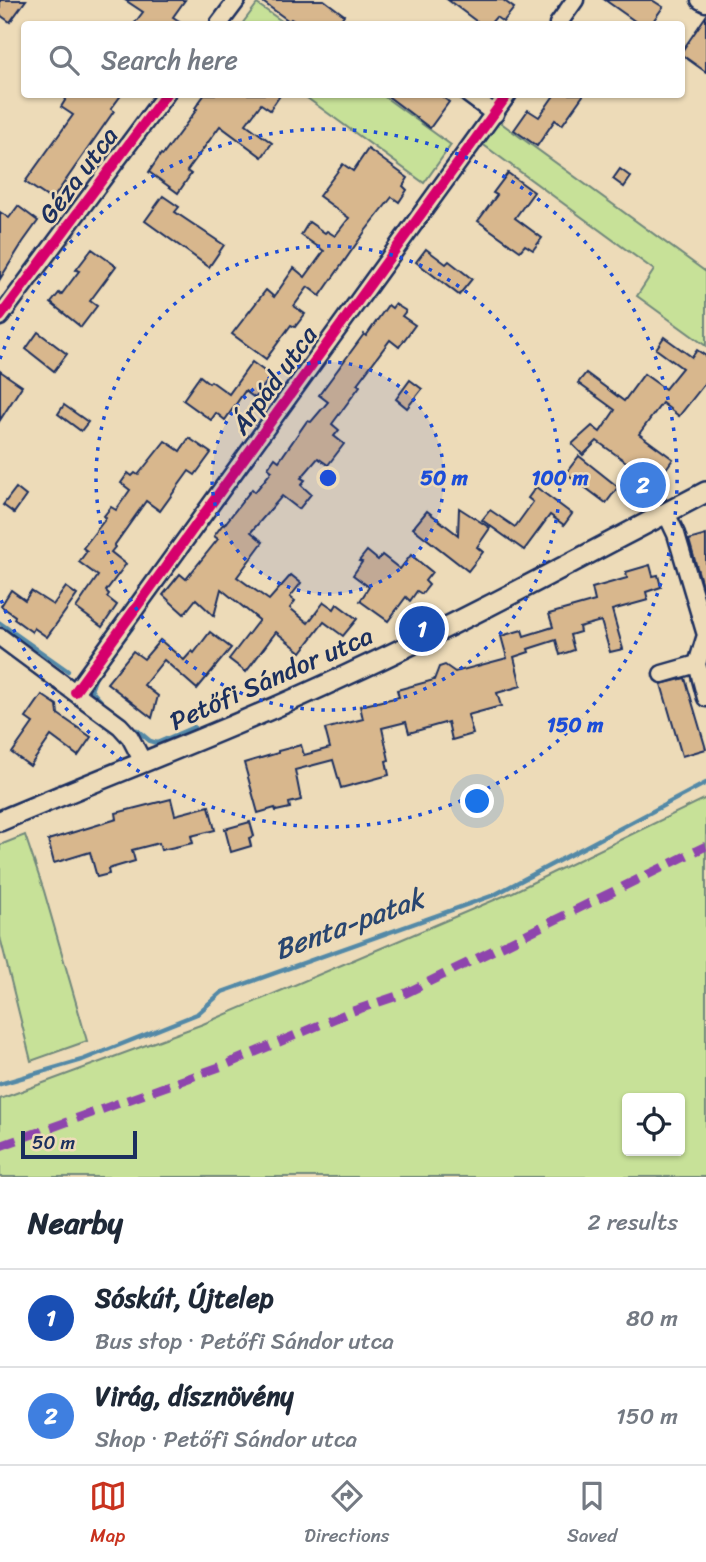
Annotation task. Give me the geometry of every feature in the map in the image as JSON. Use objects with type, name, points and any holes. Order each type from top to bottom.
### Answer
[{"type":"main road","name":"Petőfi Sándor utca","points":[[0,821],[346,676],[706,492]]},
{"type":"street","points":[[221,21],[237,0]]},
{"type":"street","points":[[560,21],[575,0]]},
{"type":"street","points":[[701,0],[706,3]]},
{"type":"street","name":"Géza utca","points":[[0,317],[163,98]]},
{"type":"street","points":[[473,98],[495,114]]},
{"type":"street","name":"Árpád utca","points":[[75,692],[505,98]]},
{"type":"street","points":[[666,513],[676,534],[706,635],[697,664],[706,698]]},
{"type":"street","points":[[0,637],[125,730],[143,762]]},
{"type":"street","points":[[662,674],[697,664]]},
{"type":"green space","points":[[257,4],[282,21],[244,21]]},
{"type":"green space","points":[[307,98],[386,98],[451,145],[424,183]]},
{"type":"green space","points":[[497,120],[706,272],[706,346],[637,296],[654,270],[481,143]]},
{"type":"green space","points":[[706,798],[706,1177],[0,1177],[0,1099],[203,1024],[513,892]]},
{"type":"green space","points":[[25,835],[87,1041],[31,1061],[0,937],[0,845]]},
{"type":"building","points":[[0,0],[26,0],[10,22],[0,15]]},
{"type":"building","points":[[125,0],[185,0],[173,17],[179,21],[136,21],[143,12]]},
{"type":"building","points":[[260,0],[324,0],[344,15],[339,21],[289,21]]},
{"type":"building","points":[[448,0],[503,0],[514,8],[504,21],[496,17],[493,21],[476,21]]},
{"type":"building","points":[[605,0],[652,0],[663,7],[653,21],[635,21]]},
{"type":"building","points":[[706,16],[706,72],[685,57],[685,47]]},
{"type":"building","points":[[67,98],[119,98],[111,109],[114,111],[52,200],[25,182],[73,115],[61,107]]},
{"type":"building","points":[[202,98],[278,98],[270,110],[261,104],[246,124],[272,143],[262,157],[220,126],[187,171],[191,174],[178,193],[149,172],[197,109],[195,108]]},
{"type":"building","points":[[390,98],[444,98],[449,102],[430,128]]},
{"type":"building","points":[[552,98],[581,98],[562,125],[555,120],[537,146],[514,130],[528,110],[539,117]]},
{"type":"building","points":[[368,149],[408,178],[403,186],[407,190],[399,202],[392,197],[320,296],[308,287],[294,306],[305,314],[295,327],[291,325],[266,359],[232,334],[266,290],[274,297],[294,268],[305,277],[324,251],[301,235],[309,222],[335,236],[349,218],[319,196],[343,164],[353,171]]},
{"type":"building","points":[[620,169],[631,177],[624,187],[613,179]]},
{"type":"building","points":[[508,173],[534,192],[515,218],[542,238],[533,250],[525,245],[520,251],[478,221],[497,195],[493,193]]},
{"type":"building","points":[[163,196],[179,207],[175,212],[224,245],[209,267],[145,221]]},
{"type":"building","points":[[18,206],[38,221],[0,279],[0,212],[9,218]]},
{"type":"building","points":[[92,249],[116,266],[90,301],[97,306],[81,327],[51,303],[59,293],[61,295]]},
{"type":"building","points":[[426,249],[446,264],[449,261],[472,279],[459,295],[416,262]]},
{"type":"building","points":[[395,304],[406,311],[402,316],[415,325],[399,347],[390,340],[357,384],[360,386],[332,424],[339,430],[334,436],[344,444],[328,465],[318,458],[301,478],[305,480],[301,485],[311,494],[299,509],[282,496],[251,532],[263,542],[237,577],[269,600],[291,575],[301,583],[290,597],[295,601],[290,608],[308,623],[324,602],[334,609],[337,604],[357,619],[343,636],[324,622],[301,652],[276,632],[246,672],[229,659],[259,620],[221,589],[214,616],[196,599],[184,614],[163,595],[180,574],[186,579],[218,539],[214,536],[223,524],[252,489],[255,492],[272,471],[268,468],[275,458],[279,461],[307,421],[311,422],[328,402],[319,395],[388,305],[392,308]]},
{"type":"building","points":[[38,332],[67,354],[54,371],[26,349]]},
{"type":"building","points":[[664,337],[692,357],[697,350],[706,356],[706,382],[679,416],[662,403],[639,434],[673,459],[653,487],[666,499],[658,503],[649,501],[644,494],[620,478],[629,464],[597,441],[583,455],[572,444],[592,426],[600,432],[615,410],[578,383],[586,373],[624,401],[644,374],[665,389],[682,368],[656,349]]},
{"type":"building","points":[[252,362],[271,376],[255,398],[245,391],[225,420],[216,413],[211,420],[183,400],[200,376],[229,394]]},
{"type":"building","points":[[0,371],[22,386],[0,420]]},
{"type":"building","points":[[410,380],[422,389],[407,408],[396,399]]},
{"type":"building","points":[[64,405],[88,422],[81,431],[58,414]]},
{"type":"building","points":[[189,438],[211,453],[195,475],[189,471],[160,511],[146,501],[114,546],[111,552],[126,564],[106,591],[109,594],[107,597],[117,605],[102,627],[76,608],[98,576],[79,562],[87,551],[83,548],[111,507],[116,510],[130,490],[121,483],[128,473],[132,476],[135,473],[138,475],[165,441],[180,451]]},
{"type":"building","points":[[579,456],[618,487],[606,503],[566,473]]},
{"type":"building","points":[[536,487],[572,514],[564,525],[550,515],[524,550],[482,520],[490,510],[515,527],[533,502],[528,498]]},
{"type":"building","points":[[16,488],[26,496],[14,513],[3,505]]},
{"type":"building","points":[[459,508],[490,528],[477,547],[483,552],[468,571],[413,528],[427,511],[458,535]]},
{"type":"building","points":[[706,535],[706,591],[704,592],[689,540]]},
{"type":"building","points":[[367,551],[378,560],[382,555],[400,569],[411,555],[432,572],[425,581],[429,585],[422,594],[417,591],[410,601],[406,597],[388,621],[360,601],[369,587],[353,575]]},
{"type":"building","points":[[650,565],[653,576],[658,575],[661,587],[646,592],[648,600],[612,610],[623,649],[610,652],[601,621],[579,627],[580,632],[570,635],[574,650],[560,655],[556,640],[528,649],[529,652],[514,657],[521,686],[497,693],[501,706],[468,715],[473,734],[452,740],[448,722],[409,733],[406,722],[382,728],[389,760],[386,761],[389,775],[341,788],[333,760],[295,770],[301,800],[289,803],[290,808],[276,811],[275,808],[258,813],[244,763],[301,745],[304,755],[330,748],[325,729],[363,719],[360,706],[399,697],[397,690],[434,680],[439,667],[445,665],[455,672],[507,658],[501,636],[522,630],[524,636],[553,627],[549,614],[595,601],[592,588],[627,578],[626,572]]},
{"type":"building","points":[[66,587],[77,595],[47,637],[34,628],[32,632],[1,606],[11,590],[25,600],[31,591],[53,605]]},
{"type":"building","points":[[210,632],[231,648],[197,689],[164,660],[144,685],[158,696],[152,718],[107,683],[133,651],[144,659],[160,640],[184,660],[192,651],[194,653]]},
{"type":"building","points":[[685,678],[706,749],[682,756],[661,684]]},
{"type":"building","points":[[42,695],[57,705],[58,714],[91,737],[78,756],[51,736],[30,766],[12,753],[33,723],[26,718]]},
{"type":"building","points":[[171,799],[175,815],[209,806],[215,830],[191,836],[193,843],[161,850],[159,843],[132,850],[135,861],[108,869],[109,874],[97,877],[90,852],[54,863],[48,840],[117,819],[116,813]]},
{"type":"building","points":[[250,822],[254,836],[249,838],[251,846],[231,852],[225,829]]},
{"type":"waterway","points":[[0,623],[68,671]]},
{"type":"waterway","points":[[101,669],[132,628]]},
{"type":"waterway","points":[[96,676],[91,690],[101,701]]},
{"type":"waterway","points":[[137,730],[150,741],[157,743],[194,727]]},
{"type":"waterway","name":"Benta-patak","points":[[0,1084],[82,1060],[197,1014],[222,992],[494,895],[706,783]]},
{"type":"marked path","points":[[0,1146],[225,1065],[350,1012],[406,993],[706,846]]},
{"type":"cycle path","points":[[0,317],[163,98]]},
{"type":"cycle path","points":[[75,692],[505,98]]},
{"type":"place","name":"Virág, dísznövény","points":[[643,485]]},
{"type":"place","name":"Sóskút, Újtelep","points":[[422,629]]}]
